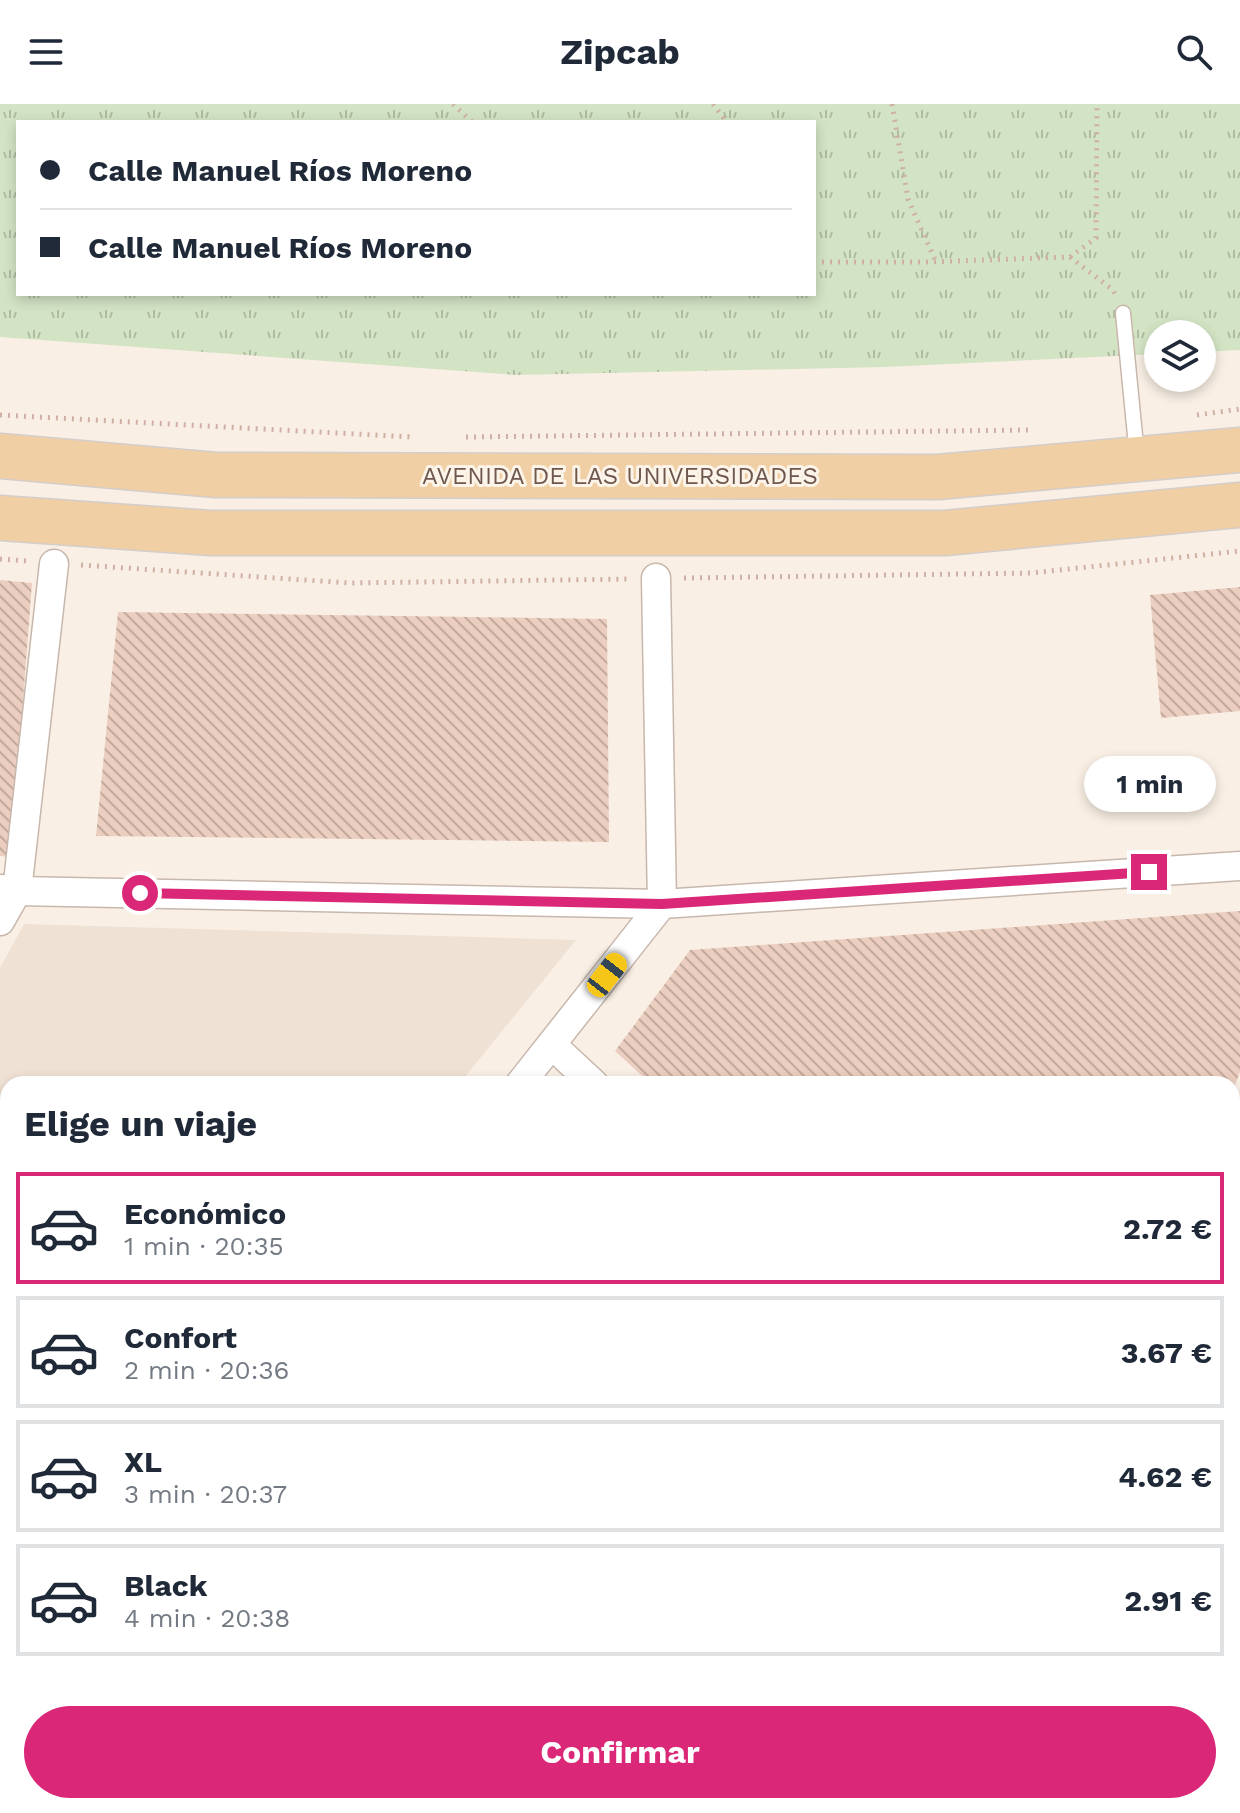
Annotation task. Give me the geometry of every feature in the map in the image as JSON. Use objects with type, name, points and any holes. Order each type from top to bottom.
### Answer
[{"type":"main road","name":"AVENIDA DE LAS UNIVERSIDADES","points":[[0,456],[216,475],[938,477],[1240,450]]},
{"type":"main road","points":[[0,518],[211,533],[945,533],[1240,505]]},
{"type":"street","points":[[0,921],[8,890],[54,564]]},
{"type":"street","points":[[527,1076],[662,904],[656,578]]},
{"type":"street","points":[[8,890],[662,904],[1240,866]]},
{"type":"street","points":[[552,1045],[585,1076]]},
{"type":"lane","points":[[1123,313],[1137,459]]},
{"type":"path","points":[[453,104],[470,120]]},
{"type":"path","points":[[713,104],[725,120]]},
{"type":"path","points":[[892,104],[908,199],[936,262]]},
{"type":"path","points":[[816,262],[1070,257],[1096,238],[1097,104]]},
{"type":"path","points":[[1070,257],[1113,290],[1123,313]]},
{"type":"path","points":[[1195,415],[1240,409]]},
{"type":"path","points":[[0,415],[420,437]]},
{"type":"path","points":[[452,437],[1037,430]]},
{"type":"path","points":[[0,559],[350,583],[1031,573],[1240,551]]},
{"type":"shaded area","points":[[24,924],[576,940],[466,1076],[0,1076],[0,968]]},
{"type":"green space","points":[[0,104],[1240,104],[1240,350],[1216,351],[1216,320],[1144,320],[1144,355],[885,367],[516,375],[0,337]]},
{"type":"building","points":[[0,580],[32,583],[11,857],[0,856]]},
{"type":"building","points":[[1240,587],[1240,711],[1161,718],[1150,595]]},
{"type":"building","points":[[118,612],[607,619],[609,842],[96,836]]},
{"type":"building","points":[[1240,911],[1240,1072],[1238,1076],[642,1076],[615,1051],[690,950]]},
{"type":"route","points":[[140,893],[662,904],[1149,872]]}]
